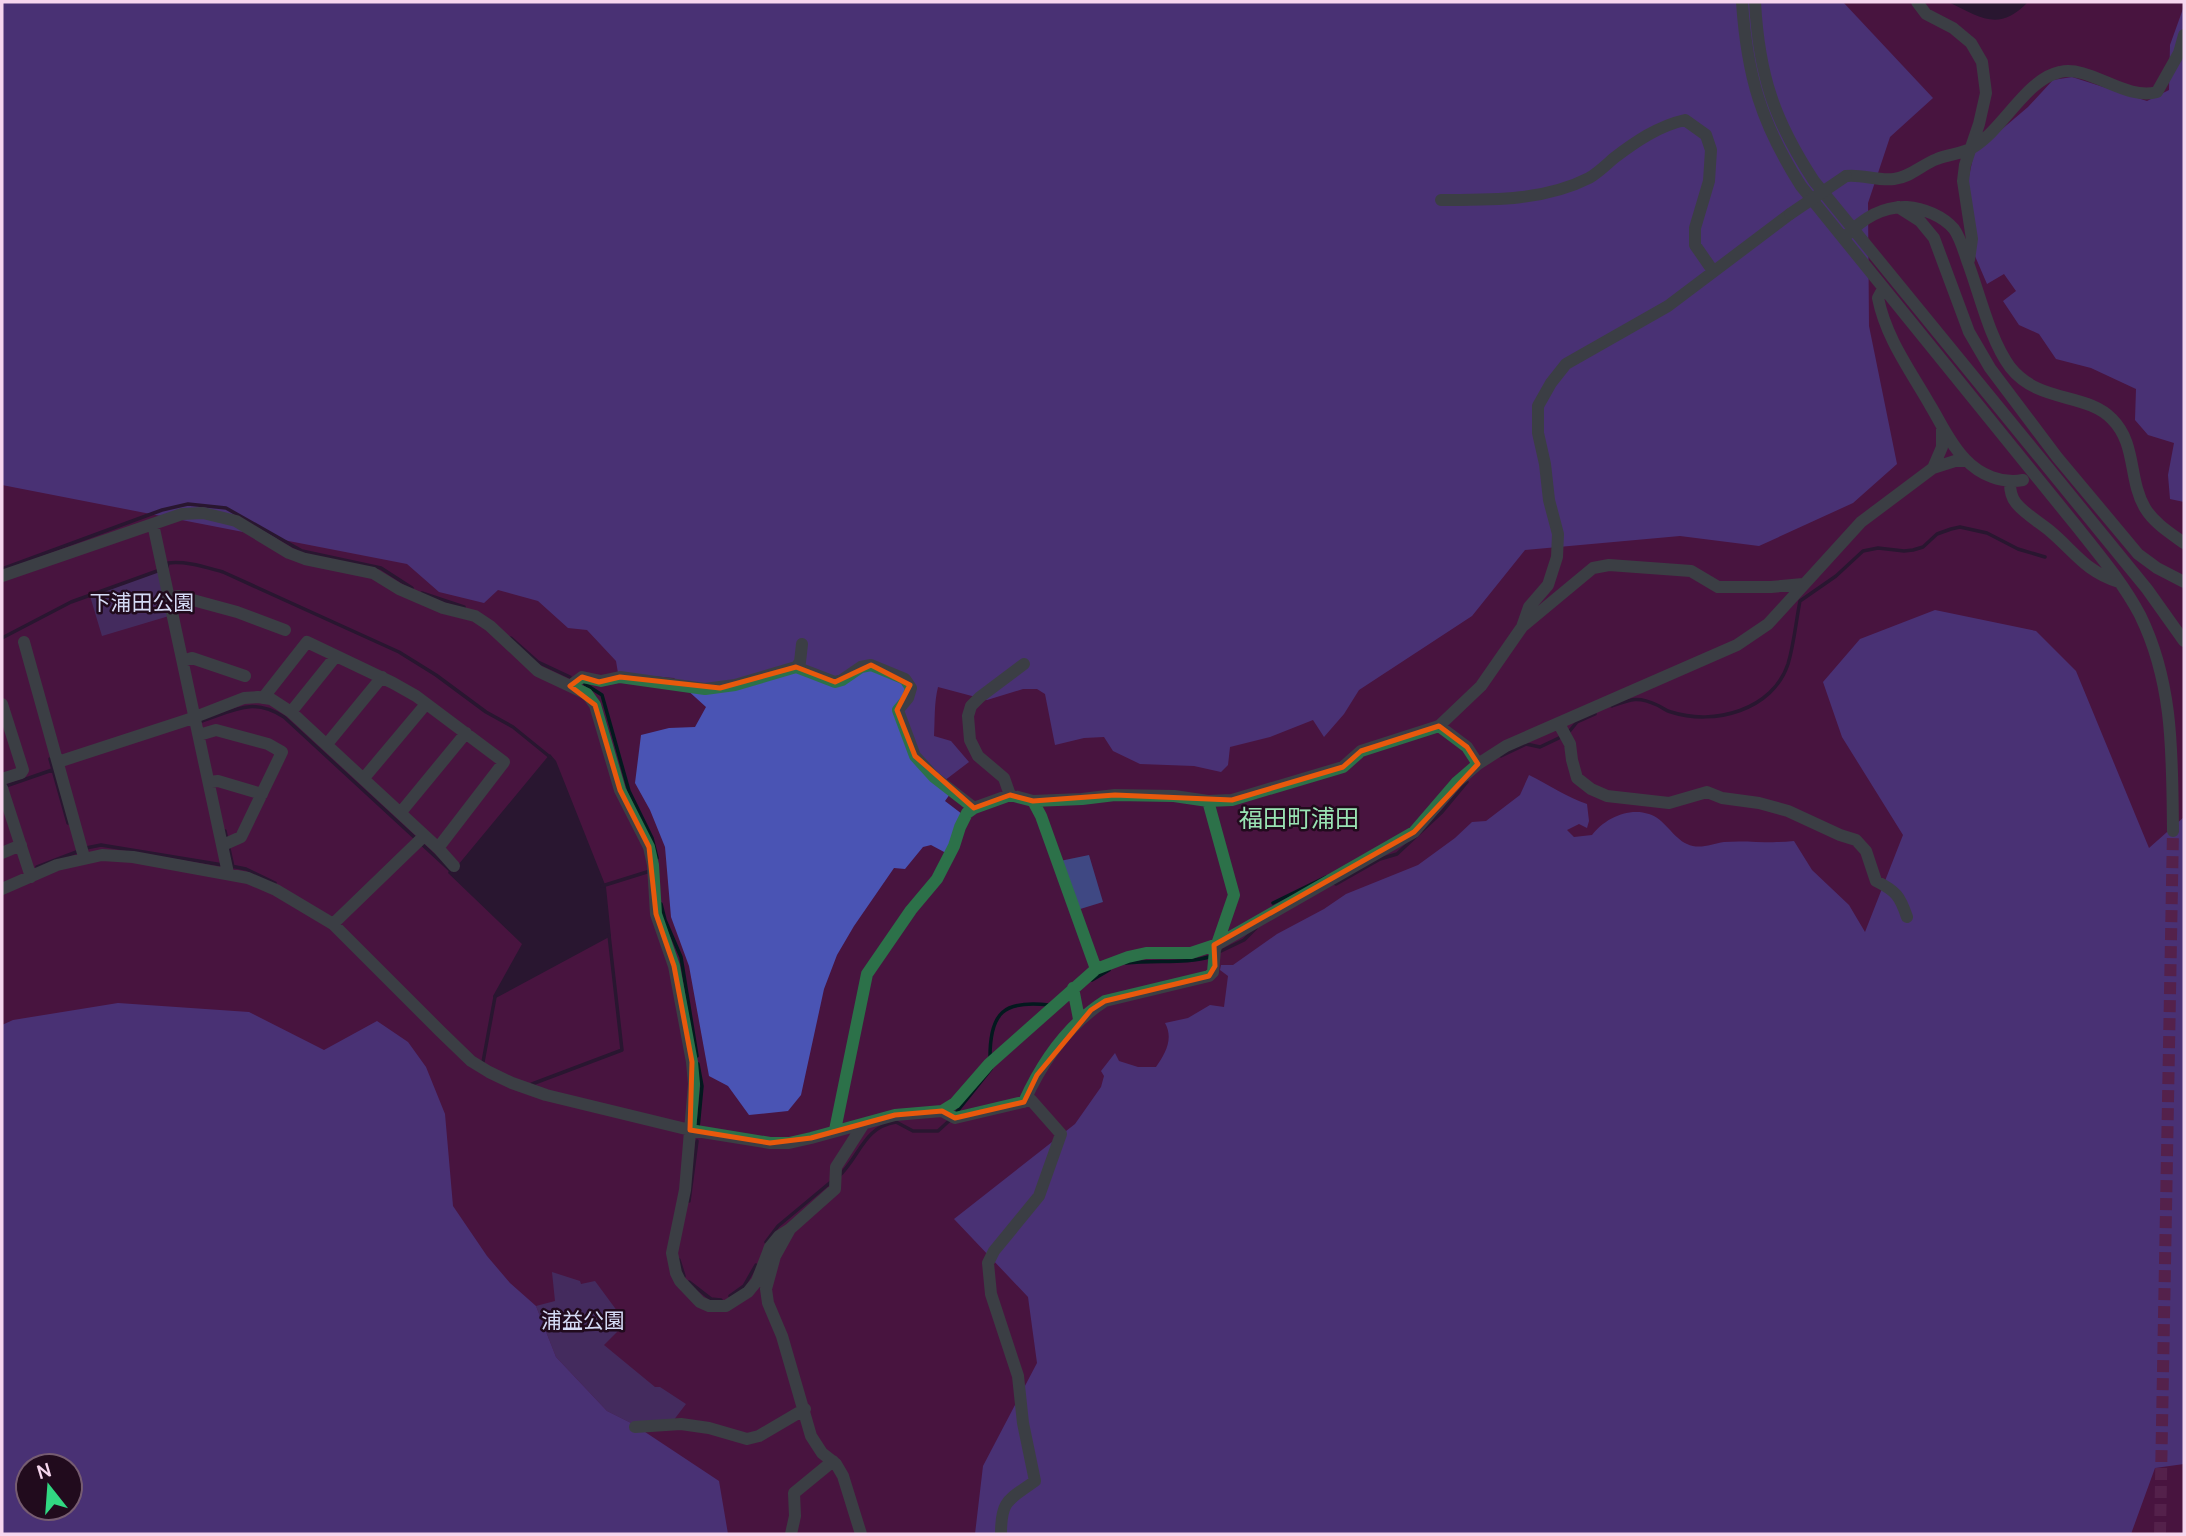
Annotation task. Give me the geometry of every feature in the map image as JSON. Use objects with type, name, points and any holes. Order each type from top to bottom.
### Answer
[{"type":"street","points":[[1742,2],[1750,72],[1760,109],[1801,186],[1848,234],[2147,589],[2184,641]]},
{"type":"street","points":[[1755,2],[1762,70],[1772,104],[1784,132],[1814,181],[1883,289],[2120,582],[2140,616],[2157,659],[2171,724],[2173,831]]},
{"type":"street","points":[[1917,2],[1926,14],[1953,27],[1971,43],[1982,62],[1986,93],[1965,165],[1963,181],[1972,239],[1969,264]]},
{"type":"street","points":[[1521,628],[1529,607],[1548,585],[1557,556],[1558,534],[1549,500],[1538,433],[1538,406],[1566,364],[1668,306],[1790,214],[1846,176],[1896,179],[1917,171],[1938,158],[1971,149],[1995,130],[2047,76],[2063,71],[2078,73],[2144,95],[2157,92],[2179,53],[2184,36]]},
{"type":"street","points":[[1441,200],[1536,195],[1569,186],[1591,177],[1636,141],[1685,120],[1706,135],[1711,150],[1709,181],[1695,228],[1695,245],[1713,271]]},
{"type":"street","points":[[1848,234],[1869,217],[1898,207],[1925,210],[1948,223],[1960,240],[2009,366],[2041,391],[2095,408],[2110,416],[2125,436],[2134,479],[2144,507],[2162,528],[2184,543]]},
{"type":"street","points":[[1898,207],[1920,221],[1934,238],[1973,340],[2055,458],[2138,554],[2184,582]]},
{"type":"street","points":[[1883,289],[1878,298],[1887,330],[1942,428],[1966,461],[1989,475],[2010,483],[2023,480]]},
{"type":"street","points":[[1933,468],[1942,447],[1942,428]]},
{"type":"street","points":[[949,1115],[955,1103],[991,1063],[1054,1006],[1075,993],[1096,969],[1146,953],[1216,950],[1413,832],[1457,782],[1506,746],[1563,731],[1737,645],[1768,624],[1861,522],[1933,468],[1946,463],[1966,461]]},
{"type":"street","points":[[2010,483],[2010,491],[2017,504],[2080,561],[2102,576],[2120,582]]},
{"type":"street","points":[[2,576],[182,514],[222,516],[236,521],[289,553],[305,559],[373,573],[399,590],[443,608],[475,616],[490,626],[538,671],[587,694],[595,705],[620,790],[649,847],[656,914],[674,966],[692,1062],[694,1084],[684,1189],[672,1253],[680,1281],[700,1302],[709,1306],[726,1306],[748,1292],[757,1281],[770,1247],[779,1236],[832,1192],[836,1167],[863,1125]]},
{"type":"street","points":[[153,524],[186,660],[226,844],[228,868]]},
{"type":"street","points":[[835,1130],[867,974],[911,910],[937,879],[951,854],[967,813],[974,808],[1010,795],[1033,800],[1115,795],[1232,800],[1343,767],[1361,751],[1439,726],[1481,685],[1521,628],[1587,571],[1609,565],[1691,571],[1718,587],[1803,584]]},
{"type":"street","points":[[172,598],[237,612],[285,630]]},
{"type":"street","points":[[24,642],[83,852]]},
{"type":"street","points":[[263,698],[307,642],[382,677],[426,704],[504,762],[438,848]]},
{"type":"street","points":[[570,686],[582,677],[601,681],[620,677],[705,689],[720,688],[796,667],[800,662],[802,645]]},
{"type":"street","points":[[291,712],[336,656]]},
{"type":"street","points":[[186,660],[245,676]]},
{"type":"street","points":[[1010,795],[998,772],[978,757],[970,740],[968,716],[971,706],[980,697],[1024,664]]},
{"type":"street","points":[[796,667],[835,682],[861,667],[871,665],[905,679],[910,685],[910,693],[898,710],[915,756],[934,777],[974,808]]},
{"type":"street","points":[[327,744],[382,677]]},
{"type":"street","points":[[59,766],[199,724],[244,698],[263,698],[280,703],[291,712],[401,812],[420,840],[438,848],[454,866]]},
{"type":"street","points":[[2,704],[23,770],[22,773],[2,779]]},
{"type":"street","points":[[364,778],[426,704]]},
{"type":"street","points":[[199,724],[268,744],[282,752],[242,837],[226,844]]},
{"type":"street","points":[[1439,726],[1467,747],[1478,764]]},
{"type":"street","points":[[1563,731],[1577,778],[1606,796],[1668,803],[1707,792],[1723,798],[1759,803],[1788,811],[1856,840],[1866,851],[1876,881],[1894,890],[1902,902],[1907,918]]},
{"type":"street","points":[[401,812],[466,733]]},
{"type":"street","points":[[212,782],[262,794]]},
{"type":"street","points":[[2,789],[7,817],[21,845],[30,873]]},
{"type":"street","points":[[1033,800],[1096,969]]},
{"type":"street","points":[[1024,1102],[1037,1075],[1079,1019],[1105,1001],[1209,976],[1213,972],[1216,950],[1234,895],[1208,801]]},
{"type":"street","points":[[333,925],[420,840]]},
{"type":"street","points":[[2,853],[21,845]]},
{"type":"street","points":[[2,889],[30,873],[57,865],[83,852],[228,868],[276,890],[333,925],[440,1032],[489,1072],[546,1095],[690,1130],[770,1143],[789,1143],[895,1115],[949,1115],[1031,1100],[1061,1134],[1039,1196],[994,1251],[988,1263],[992,1294],[1017,1376],[1035,1481],[1005,1503],[1001,1514],[1001,1534]]},
{"type":"street","points":[[1075,993],[1079,1019]]},
{"type":"street","points":[[790,1229],[775,1256],[766,1289],[771,1311],[782,1336],[814,1444],[833,1461],[843,1476],[861,1534]]},
{"type":"street","points":[[635,1427],[681,1424],[709,1427],[747,1439],[759,1436],[804,1409]]},
{"type":"street","points":[[791,1534],[795,1516],[794,1493],[833,1461]]},
{"type":"highlighted area","points":[[871,665],[910,685],[897,710],[915,756],[974,808],[1010,795],[1033,801],[1115,795],[1232,800],[1343,767],[1361,751],[1439,726],[1467,747],[1478,764],[1414,832],[1214,945],[1215,966],[1209,976],[1105,1001],[1091,1010],[1037,1075],[1024,1102],[955,1118],[942,1111],[895,1115],[811,1138],[770,1143],[690,1130],[692,1062],[674,966],[656,914],[649,847],[620,790],[595,705],[570,686],[582,677],[599,682],[620,677],[720,688],[796,667],[835,682]]},
{"type":"green space","name":"下浦田公園","points":[[160,571],[169,616],[102,636],[90,596]]},
{"type":"green space","points":[[1089,855],[1103,902],[1077,910],[1060,861]]},
{"type":"green space","name":"浦益公園","points":[[552,1272],[580,1281],[581,1284],[595,1281],[626,1323],[604,1345],[655,1387],[660,1387],[686,1404],[673,1421],[633,1424],[607,1411],[556,1357],[536,1306],[555,1301]]},
{"type":"shaded area","points":[[2,2],[1843,2],[1933,98],[1890,137],[1868,203],[1869,326],[1897,464],[1853,503],[1759,546],[1680,536],[1525,550],[1472,616],[1359,690],[1344,714],[1324,737],[1313,720],[1270,737],[1230,747],[1228,765],[1221,772],[1194,766],[1140,764],[1113,751],[1104,737],[1084,738],[1055,745],[1045,694],[1037,689],[1023,689],[987,700],[938,687],[934,736],[951,741],[969,762],[940,784],[950,794],[945,801],[962,814],[946,853],[931,845],[923,847],[905,869],[894,868],[837,955],[824,989],[801,1095],[788,1111],[749,1115],[728,1086],[709,1076],[689,966],[671,917],[665,847],[650,810],[635,783],[641,735],[669,728],[695,727],[706,707],[674,678],[618,673],[616,661],[587,630],[568,628],[538,601],[498,590],[484,603],[439,592],[407,564],[2,485]]},
{"type":"shaded area","points":[[1948,2],[2028,2],[2017,12],[1998,20],[1980,17]]},
{"type":"shaded area","points":[[2184,6],[2184,502],[2170,499],[2168,475],[2174,443],[2148,435],[2135,420],[2136,389],[2091,368],[2056,359],[2039,334],[2019,325],[2003,301],[2016,291],[2004,274],[1987,284],[1975,256],[1968,181],[1974,153],[2028,107],[2053,80],[2072,77],[2147,101],[2169,90],[2170,45]]},
{"type":"shaded area","points":[[1935,610],[2036,631],[2076,671],[2149,848],[2184,817],[2184,1464],[2155,1468],[2131,1534],[975,1534],[983,1466],[1037,1363],[1028,1297],[954,1219],[1075,1124],[1101,1087],[1104,1076],[1101,1071],[1115,1053],[1119,1061],[1138,1067],[1156,1067],[1168,1041],[1165,1023],[1188,1018],[1210,1005],[1224,1007],[1228,976],[1220,970],[1221,965],[1233,965],[1277,934],[1346,894],[1418,865],[1472,822],[1486,821],[1520,795],[1529,775],[1587,804],[1587,828],[1579,824],[1567,830],[1574,837],[1592,835],[1610,819],[1625,813],[1641,812],[1654,816],[1682,841],[1692,846],[1701,847],[1724,842],[1794,841],[1812,870],[1849,905],[1865,932],[1903,835],[1842,737],[1823,682],[1860,639]]},
{"type":"shaded area","points":[[550,754],[556,761],[606,887],[611,936],[494,999],[493,996],[522,944],[448,873],[450,868],[458,865]]},
{"type":"shaded area","points":[[118,1003],[249,1012],[324,1050],[377,1021],[408,1042],[426,1067],[445,1114],[453,1206],[487,1256],[510,1283],[536,1306],[556,1357],[607,1411],[633,1424],[719,1481],[728,1534],[2,1534],[2,1025],[13,1020]]},
{"type":"waterway","points":[[2,569],[162,510],[188,504],[226,508],[302,551],[381,568],[412,588]]},
{"type":"waterway","points":[[1612,706],[1639,700],[1671,712],[1705,717],[1723,715],[1756,703],[1780,680],[1788,664],[1800,601],[1836,576],[1863,551],[1878,548],[1913,550],[1923,547],[1937,534],[1960,527],[1987,533],[2018,549],[2045,557]]},
{"type":"waterway","points":[[167,567],[168,563],[182,563],[223,572],[399,652],[486,712],[513,727],[550,757]]},
{"type":"waterway","points":[[2,638],[71,602],[160,570]]},
{"type":"waterway","points":[[422,593],[464,607]]},
{"type":"waterway","points":[[511,638],[538,662],[570,677]]},
{"type":"waterway","points":[[585,684],[602,695],[629,791],[652,838],[657,858]]},
{"type":"waterway","points":[[202,721],[243,707],[262,708],[284,717],[451,871]]},
{"type":"waterway","points":[[1568,733],[1577,722],[1595,714]]},
{"type":"waterway","points":[[1501,756],[1526,744],[1540,747],[1561,737]]},
{"type":"waterway","points":[[50,759],[68,823]]},
{"type":"waterway","points":[[3,787],[55,769]]},
{"type":"waterway","points":[[1332,881],[1336,884],[1380,859],[1397,854],[1442,812],[1467,782]]},
{"type":"waterway","points":[[225,831],[233,867]]},
{"type":"waterway","points":[[86,848],[101,845],[223,865]]},
{"type":"waterway","points":[[37,867],[79,851]]},
{"type":"waterway","points":[[231,866],[246,869],[275,883]]},
{"type":"waterway","points":[[602,886],[650,871]]},
{"type":"waterway","points":[[1273,903],[1326,877]]},
{"type":"waterway","points":[[661,904],[681,957],[697,1056]]},
{"type":"waterway","points":[[1219,952],[1244,940],[1256,928]]},
{"type":"waterway","points":[[532,1084],[622,1050],[609,935]]},
{"type":"waterway","points":[[1126,963],[1191,960],[1212,956]]},
{"type":"waterway","points":[[1092,980],[1109,970]]},
{"type":"waterway","points":[[483,1062],[495,997]]},
{"type":"waterway","points":[[990,1057],[993,1029],[1003,1012],[1021,1005],[1049,1005]]},
{"type":"waterway","points":[[698,1064],[702,1086],[698,1128]]},
{"type":"waterway","points":[[955,1114],[991,1069]]},
{"type":"waterway","points":[[838,1177],[869,1136],[885,1125],[896,1122],[913,1131],[938,1131],[950,1120]]},
{"type":"waterway","points":[[689,1201],[697,1141]]},
{"type":"waterway","points":[[766,1242],[778,1226],[832,1181]]},
{"type":"waterway","points":[[679,1260],[684,1276]]},
{"type":"waterway","points":[[730,1296],[744,1286],[756,1265]]},
{"type":"waterway","points":[[689,1282],[711,1299],[721,1300]]},
{"type":"tunnel","points":[[2160,1534],[2173,831]]},
{"type":"district","name":"福田町浦田","points":[[1299,817]]}]
